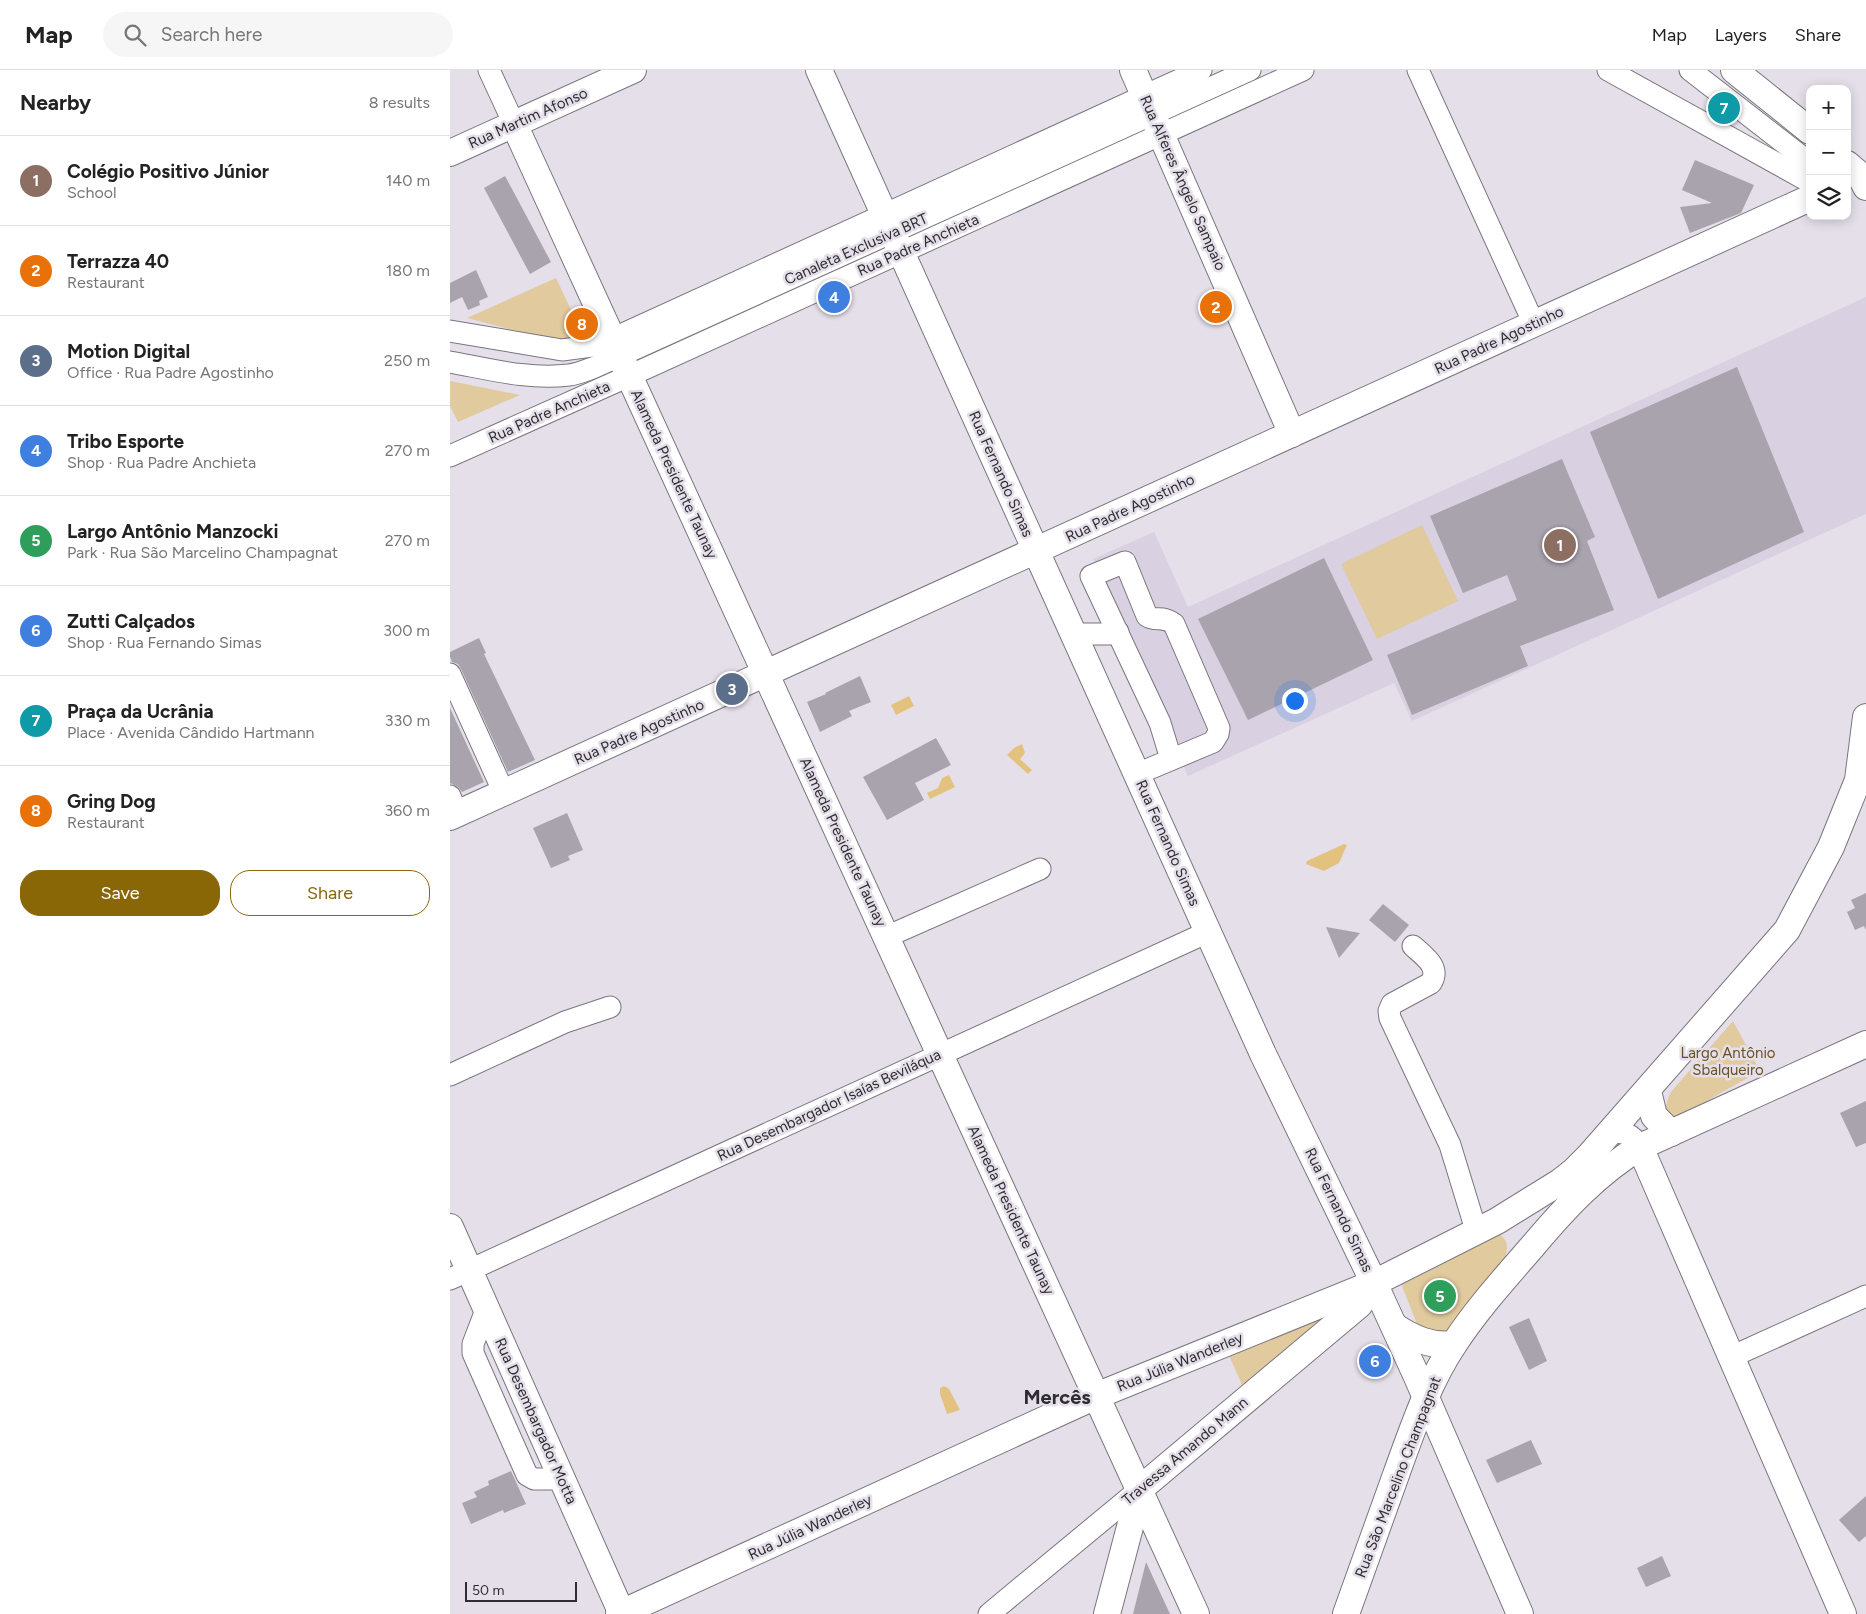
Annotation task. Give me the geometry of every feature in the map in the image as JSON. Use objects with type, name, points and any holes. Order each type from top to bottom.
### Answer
[{"type":"main road","name":"Rua Martim Afonso","points":[[450,153],[633,70]]},
{"type":"main road","name":"Rua Fernando Simas","points":[[819,70],[1263,1054],[1374,1283],[1426,1396],[1520,1614]]},
{"type":"main road","name":"Rua Alferes Ângelo Sampaio","points":[[1133,70],[1292,434]]},
{"type":"main road","points":[[1734,70],[1809,130]]},
{"type":"main road","name":"Alameda Presidente Taunay","points":[[514,124],[1196,1614]]},
{"type":"main road","points":[[1856,179],[1866,201]]},
{"type":"main road","name":"Rua Padre Agostinho","points":[[452,809],[504,793],[1806,200]]},
{"type":"main road","points":[[1611,1132],[1787,930],[1831,847],[1858,780],[1866,717]]},
{"type":"main road","points":[[1843,1614],[1640,1147],[1866,1044]]},
{"type":"main road","points":[[1648,1090],[1654,1116],[1671,1133]]},
{"type":"main road","name":"Rua Júlia Wanderley","points":[[621,1614],[1096,1396],[1374,1283],[1487,1225],[1546,1190],[1574,1171],[1611,1132]]},
{"type":"main road","name":"Rua São Marcelino Champagnat","points":[[1346,1614],[1426,1396],[1454,1344],[1506,1276],[1551,1224],[1596,1178],[1640,1147]]},
{"type":"main road","points":[[1487,1225],[1510,1224],[1516,1229],[1518,1236],[1506,1276]]},
{"type":"main road","name":"Rua Desembargador Motta","points":[[450,1228],[459,1274],[486,1310],[621,1614]]},
{"type":"main road","name":"Travessa Amando Mann","points":[[1140,1489],[1359,1305],[1374,1283]]},
{"type":"main road","points":[[1394,1326],[1414,1338],[1427,1343],[1443,1346],[1454,1344]]},
{"type":"main road","points":[[1403,1455],[1418,1446],[1426,1444],[1440,1444],[1448,1447]]},
{"type":"main road","points":[[1107,1614],[1140,1489]]},
{"type":"street","name":"Alameda Presidente Taunay","points":[[489,70],[514,124]]},
{"type":"street","name":"Rua Padre Anchieta","points":[[621,357],[1153,115],[1201,70]]},
{"type":"street","points":[[1153,115],[1250,70]]},
{"type":"street","name":"Rua Padre Anchieta","points":[[450,456],[621,357],[1153,115],[1303,70]]},
{"type":"street","points":[[1418,70],[1534,324]]},
{"type":"street","points":[[1608,70],[1806,180]]},
{"type":"street","points":[[1690,70],[1806,160]]},
{"type":"street","points":[[450,331],[562,350],[592,346],[621,357]]},
{"type":"street","points":[[450,362],[526,375],[546,376],[571,374],[621,357]]},
{"type":"street","points":[[1137,774],[1213,742],[1219,728],[1174,624],[1168,619],[1150,618],[1147,616],[1125,562],[1091,576],[1160,723],[1171,759]]},
{"type":"street","points":[[1074,634],[1100,635],[1118,632]]},
{"type":"street","points":[[450,674],[504,793]]},
{"type":"street","points":[[886,937],[1040,869]]},
{"type":"street","name":"Rua Desembargador Isaías Beviláqua","points":[[459,1274],[1208,932]]},
{"type":"street","points":[[1413,946],[1431,963],[1435,977],[1431,983],[1392,1004],[1389,1011],[1390,1018],[1487,1225]]},
{"type":"street","points":[[450,1075],[565,1022],[610,1007]]},
{"type":"street","points":[[1611,1132],[1624,1132],[1634,1137],[1640,1147]]},
{"type":"street","points":[[1731,1357],[1866,1296]]},
{"type":"street","name":"Travessa Amando Mann","points":[[989,1614],[1140,1489]]},
{"type":"street","points":[[1090,1530],[1113,1536],[1124,1544]]},
{"type":"shaded area","points":[[1866,297],[1866,514],[1412,721],[1394,683],[1188,776],[1093,559],[1154,532],[1188,607]]},
{"type":"shaded area","points":[[909,696],[914,706],[896,715],[891,705]]},
{"type":"shaded area","points":[[1022,744],[1025,753],[1020,759],[1032,770],[1028,774],[1007,755],[1014,748]]},
{"type":"shaded area","points":[[949,775],[955,787],[930,799],[927,793],[938,788],[942,778]]},
{"type":"shaded area","points":[[1344,844],[1347,845],[1339,863],[1324,871],[1306,864],[1307,861]]},
{"type":"shaded area","points":[[944,1386],[949,1389],[960,1410],[947,1414],[940,1394],[940,1388]]},
{"type":"green space","points":[[556,278],[582,333],[580,340],[566,344],[467,318]]},
{"type":"green space","points":[[450,381],[520,395],[458,422],[450,406]]},
{"type":"green space","points":[[1422,525],[1458,601],[1377,639],[1341,564]]},
{"type":"green space","name":"Largo Antônio Sbalqueiro","points":[[1733,1021],[1760,1071],[1669,1122],[1665,1109],[1670,1093]]},
{"type":"green space","points":[[1499,1234],[1505,1239],[1507,1245],[1505,1258],[1461,1312],[1448,1331],[1432,1362],[1400,1281]]},
{"type":"green space","points":[[1354,1293],[1243,1387],[1227,1351]]},
{"type":"building","points":[[1695,160],[1754,185],[1741,213],[1690,233],[1680,207],[1712,203],[1682,190]]},
{"type":"building","points":[[505,176],[551,262],[530,274],[484,188]]},
{"type":"building","points":[[476,270],[488,297],[479,301],[480,305],[468,310],[462,297],[450,303],[450,283]]},
{"type":"building","points":[[1737,367],[1804,532],[1658,599],[1590,432]]},
{"type":"building","points":[[1562,459],[1595,537],[1587,541],[1614,610],[1520,646],[1528,666],[1412,715],[1387,655],[1517,600],[1507,575],[1463,593],[1430,516]]},
{"type":"building","points":[[1324,558],[1373,660],[1248,720],[1198,619]]},
{"type":"building","points":[[479,638],[486,653],[484,654],[535,760],[508,772],[461,669],[458,664],[452,662],[450,657],[450,652]]},
{"type":"building","points":[[860,676],[871,702],[849,711],[852,716],[820,732],[807,702]]},
{"type":"building","points":[[450,708],[484,782],[462,792],[458,787],[450,783]]},
{"type":"building","points":[[936,738],[951,765],[915,783],[924,800],[887,820],[863,777]]},
{"type":"building","points":[[567,813],[583,850],[568,856],[570,860],[551,868],[533,828]]},
{"type":"building","points":[[1866,893],[1866,930],[1864,926],[1855,930],[1847,912],[1855,908],[1851,900]]},
{"type":"building","points":[[1383,904],[1409,925],[1395,942],[1369,920]]},
{"type":"building","points":[[1326,927],[1360,933],[1339,958]]},
{"type":"building","points":[[1866,1101],[1866,1143],[1856,1147],[1840,1113]]},
{"type":"building","points":[[1529,1318],[1547,1361],[1529,1370],[1509,1327]]},
{"type":"building","points":[[1531,1440],[1542,1464],[1497,1483],[1486,1460]]},
{"type":"building","points":[[511,1471],[526,1504],[504,1513],[503,1510],[471,1524],[462,1503],[477,1497],[474,1492],[489,1485],[488,1481]]},
{"type":"building","points":[[1866,1496],[1866,1536],[1859,1542],[1839,1520]]},
{"type":"building","points":[[1662,1556],[1671,1576],[1646,1587],[1637,1568]]},
{"type":"building","points":[[1146,1562],[1170,1614],[1133,1614]]},
{"type":"place","name":"Praça da Ucrânia","points":[[1724,108]]},
{"type":"place","name":"Tribo Esporte","points":[[834,297]]},
{"type":"place","name":"Terrazza 40","points":[[1216,307]]},
{"type":"place","name":"Gring Dog","points":[[582,324]]},
{"type":"place","name":"Colégio Positivo Júnior","points":[[1560,545]]},
{"type":"place","name":"Motion Digital","points":[[732,689]]},
{"type":"place","name":"Largo Antônio Manzocki","points":[[1440,1296]]},
{"type":"place","name":"Zutti Calçados","points":[[1375,1361]]},
{"type":"district","name":"Mercês","points":[[1057,1397]]}]
